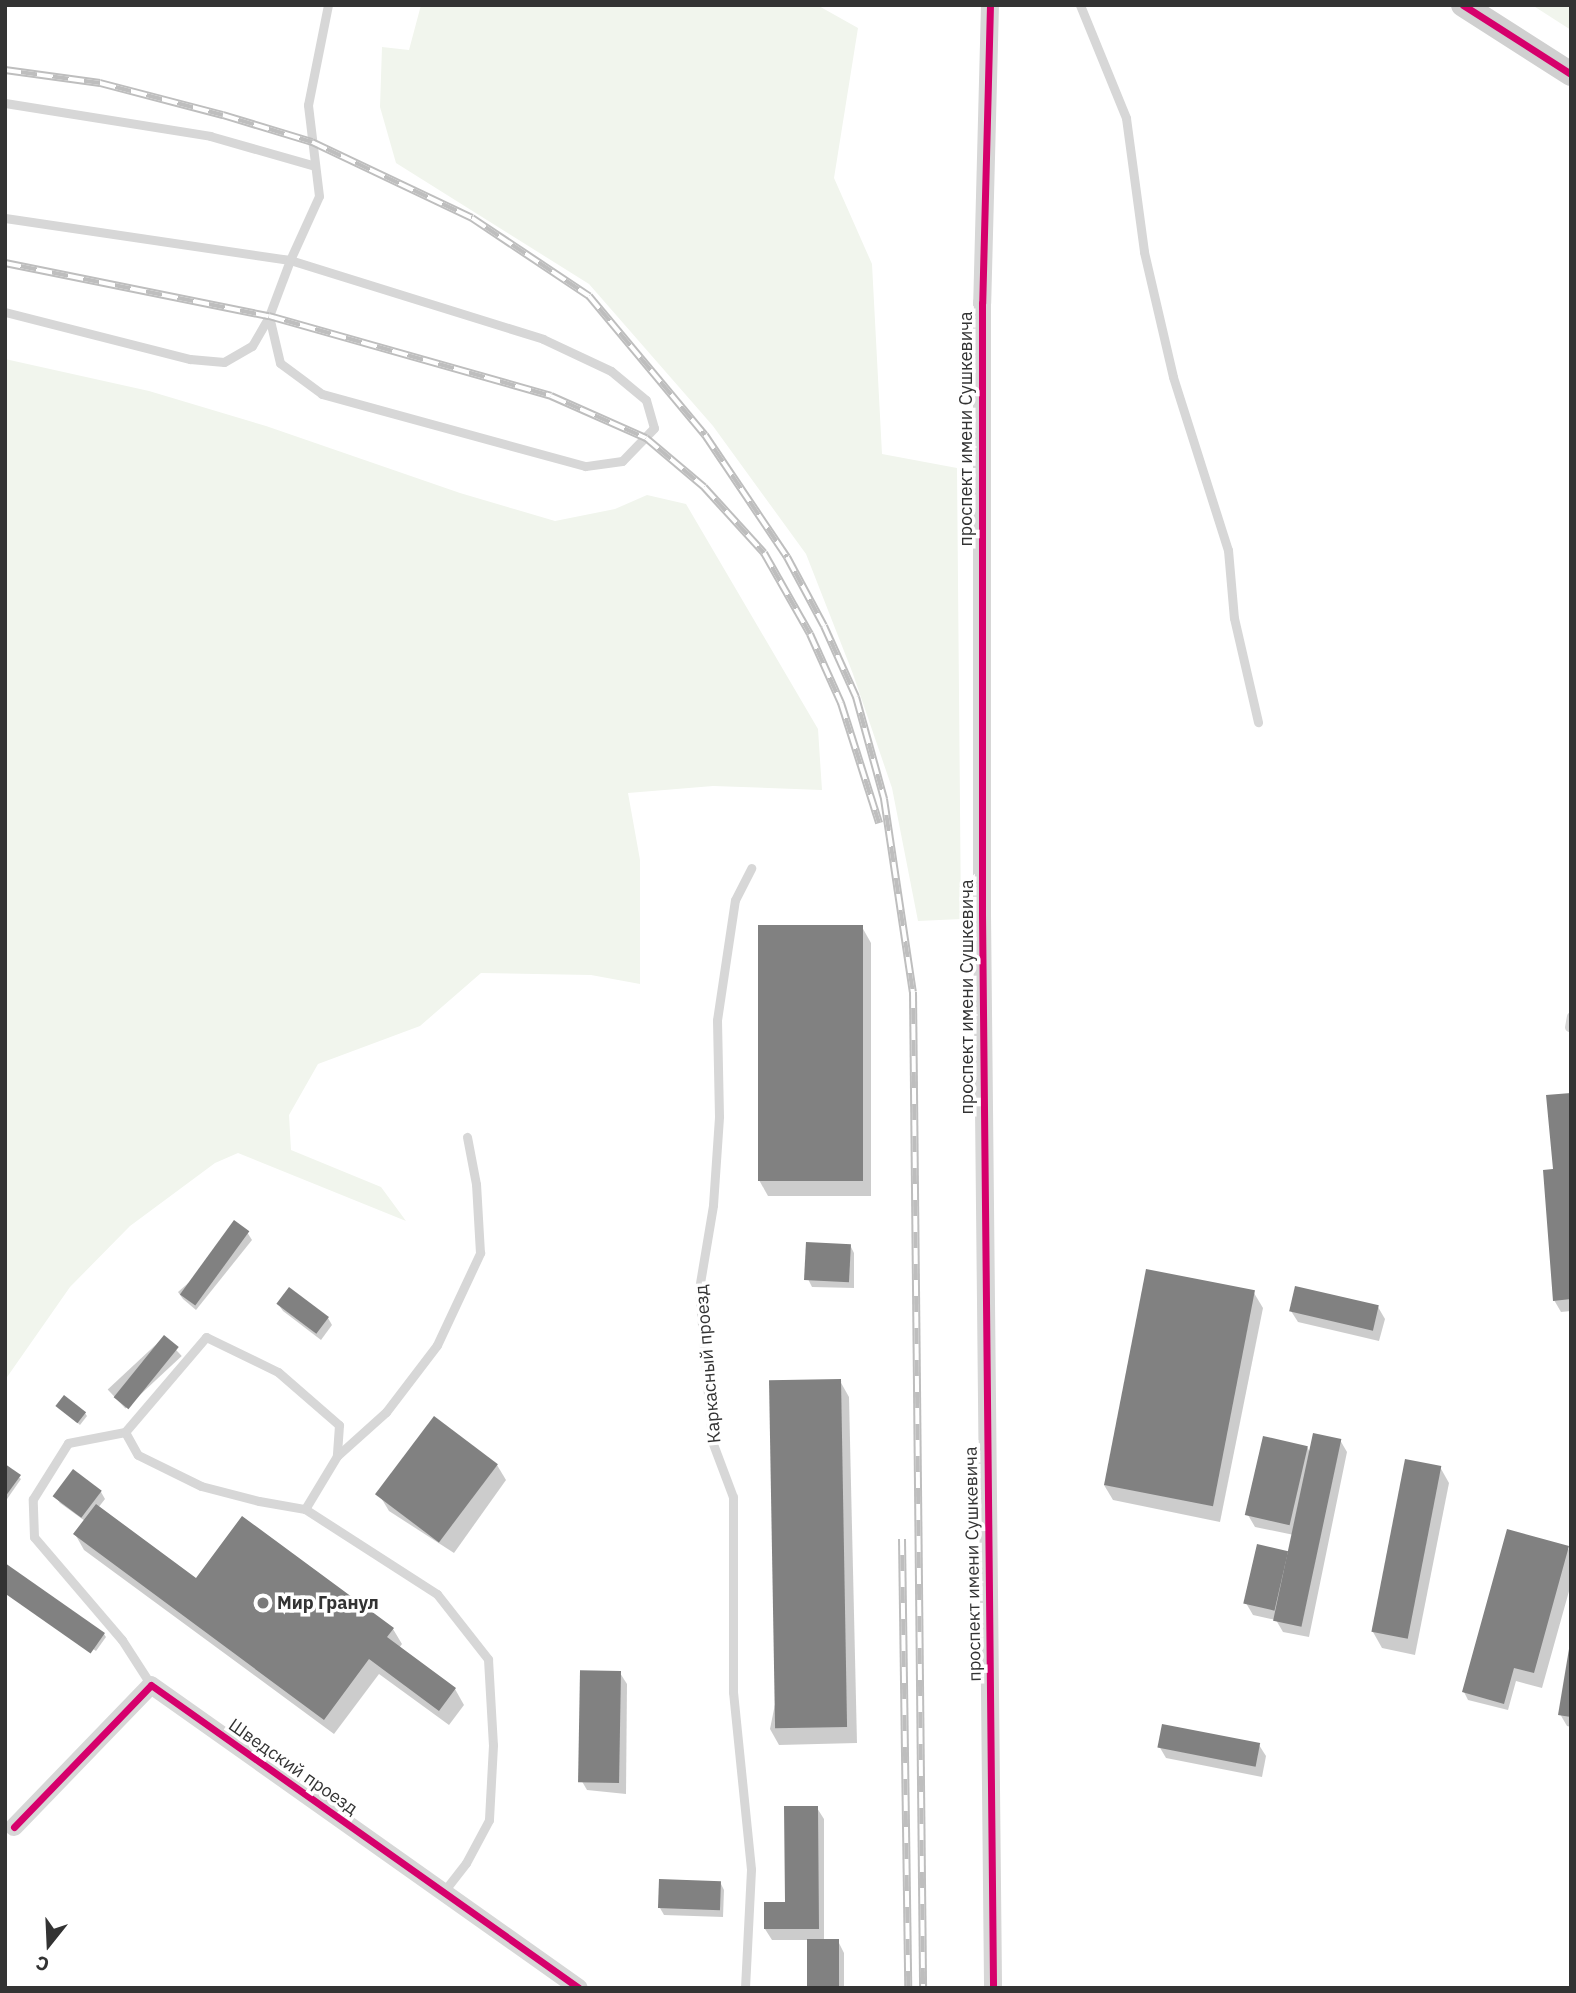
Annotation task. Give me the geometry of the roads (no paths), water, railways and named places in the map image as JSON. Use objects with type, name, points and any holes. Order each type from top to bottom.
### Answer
[{"type":"street","name":"проспект имени Сушкевича","points":[[990,5],[982,303],[982,914],[993,1988]]},
{"type":"street","points":[[1463,5],[1571,74]]},
{"type":"street","points":[[10,1832],[151,1685]]},
{"type":"street","name":"Шведский проезд","points":[[151,1685],[579,1988]]},
{"type":"lane","points":[[5,312],[190,359],[224,362],[252,346],[269,316],[290,260],[319,196],[308,105],[328,5]]},
{"type":"lane","points":[[1080,5],[1126,118],[1144,252],[1173,377],[1228,550],[1234,618],[1258,722]]},
{"type":"lane","points":[[5,103],[210,136],[315,166]]},
{"type":"lane","points":[[5,218],[290,260],[543,339],[611,370],[646,400],[654,428],[622,461],[585,467],[322,394],[280,363],[269,316]]},
{"type":"lane","name":"Каркасный проезд","points":[[745,1988],[751,1869],[733,1692],[733,1497],[712,1441],[699,1289],[713,1205],[719,1116],[717,1020],[735,900],[751,867]]},
{"type":"lane","points":[[1569,1027],[1571,1016]]},
{"type":"lane","points":[[305,1508],[337,1456],[386,1412],[437,1345],[480,1253],[477,1184],[467,1137]]},
{"type":"lane","points":[[151,1685],[122,1640],[34,1537],[33,1499],[68,1443],[125,1432],[205,1337],[278,1372],[339,1424],[337,1456]]},
{"type":"lane","points":[[125,1432],[138,1455],[201,1486],[259,1501],[305,1508],[437,1594],[488,1659],[493,1745],[489,1820],[466,1863],[443,1892]]},
{"type":"railway","points":[[5,70],[100,83],[223,115],[312,142],[472,218],[589,296],[705,435],[787,557],[824,626],[856,697],[884,799],[913,992],[923,1988]]},
{"type":"railway","points":[[5,263],[269,316],[551,396],[646,438],[704,487],[764,553],[810,634],[841,703],[879,823]]},
{"type":"railway","points":[[902,1539],[908,1988]]},
{"type":"place","name":"Мир Гранул","points":[[263,1603]]}]
